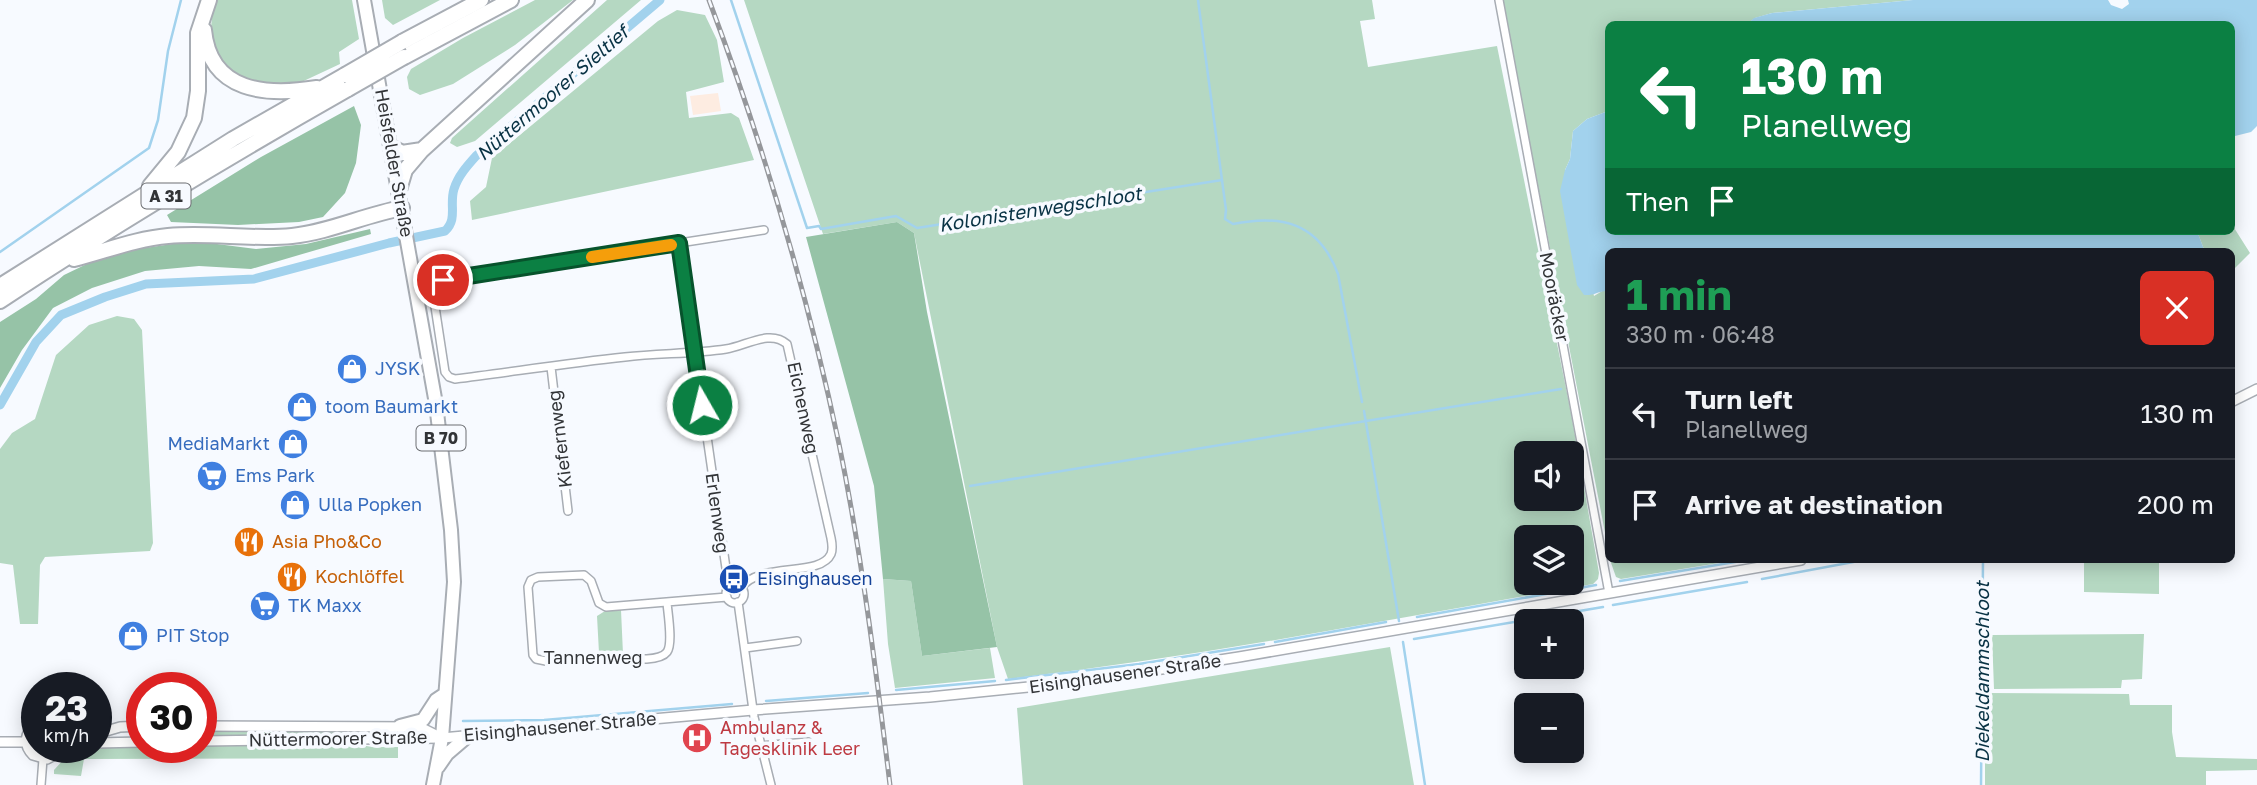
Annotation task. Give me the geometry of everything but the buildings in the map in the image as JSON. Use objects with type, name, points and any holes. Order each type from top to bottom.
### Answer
[{"type":"highway","points":[[145,193],[178,152],[194,118],[198,91],[198,33],[209,0]]},
{"type":"highway","name":"A 31","points":[[0,301],[346,82],[403,50],[481,0]]},
{"type":"highway","name":"A 31","points":[[403,50],[511,0]]},
{"type":"highway","points":[[398,190],[405,170],[422,150],[587,0]]},
{"type":"highway","points":[[202,17],[206,45],[212,59],[225,75],[238,84],[268,92],[326,86]]},
{"type":"highway","name":"A 31","points":[[0,286],[145,193],[326,86],[346,82]]},
{"type":"highway","points":[[391,147],[402,153],[422,150]]},
{"type":"highway","points":[[59,262],[121,244],[170,236],[263,237],[315,233],[376,213],[402,208]]},
{"type":"main road","name":"Heisfelder Straße","points":[[364,0],[436,404],[451,530],[454,582],[442,738],[433,785]]},
{"type":"main road","points":[[400,726],[423,720],[436,700],[445,694]]},
{"type":"main road","name":"B 70","points":[[436,771],[447,754],[468,736]]},
{"type":"street","name":"Mooräcker","points":[[1499,0],[1609,593]]},
{"type":"street","points":[[679,243],[764,230]]},
{"type":"street","name":"Erlenweg","points":[[679,243],[727,575]]},
{"type":"street","name":"Eichenweg","points":[[679,243],[436,282],[432,290],[445,372],[455,379],[627,357],[694,354],[734,348],[768,337],[781,339],[787,344],[831,538],[832,553],[822,563],[760,574],[748,580],[741,588]]},
{"type":"street","name":"Kiefernweg","points":[[551,367],[568,511]]},
{"type":"street","points":[[2235,400],[2257,389]]},
{"type":"street","name":"Eisinghausener Straße","points":[[442,738],[754,710],[880,702],[1078,682],[1252,655],[1784,563]]},
{"type":"street","name":"Tannenweg","points":[[667,603],[670,646],[661,656],[546,661],[536,659],[533,655],[528,587],[531,580],[538,576],[584,575],[591,581],[599,603],[606,607],[727,597]]},
{"type":"street","points":[[731,586],[741,588],[744,596],[738,602],[727,597],[731,586]]},
{"type":"street","points":[[738,602],[760,746],[771,785]]},
{"type":"street","points":[[745,648],[797,640]]},
{"type":"street","name":"Nüttermoorer Straße","points":[[217,726],[400,726],[426,728],[442,738]]},
{"type":"street","name":"Nüttermoorer Straße","points":[[217,741],[442,738]]},
{"type":"street","points":[[0,742],[21,742]]},
{"type":"street","points":[[760,746],[808,742]]},
{"type":"street","points":[[41,785],[43,763]]},
{"type":"shaded area","points":[[718,93],[721,111],[693,115],[690,96]]},
{"type":"green space","points":[[214,0],[352,0],[359,39],[339,52],[340,64],[293,86],[241,82],[218,59],[210,36]]},
{"type":"green space","points":[[382,0],[440,0],[393,25],[385,18]]},
{"type":"green space","points":[[535,0],[573,0],[515,45],[453,84],[420,95],[409,89],[407,77],[411,69]]},
{"type":"green space","points":[[607,0],[641,0],[475,141],[457,147],[450,143],[452,138]]},
{"type":"green space","points":[[744,0],[1372,0],[1375,19],[1360,21],[1368,67],[1497,46],[1576,441],[1514,441],[1514,511],[1584,511],[1584,487],[1598,579],[1593,584],[1584,586],[1584,525],[1514,525],[1514,595],[1531,595],[1301,636],[1008,679],[997,647],[914,233],[897,222],[823,234]]},
{"type":"green space","points":[[1502,0],[1913,0],[1772,13],[1751,21],[1605,21],[1605,112],[1587,119],[1573,131],[1570,159],[1565,170],[1594,296],[1605,290],[1605,532]]},
{"type":"green space","points":[[677,10],[705,15],[717,40],[724,82],[686,92],[689,118],[731,113],[739,118],[754,160],[472,220],[470,201],[486,187],[492,158],[658,21]]},
{"type":"green space","points":[[354,106],[361,125],[356,163],[345,193],[323,217],[299,222],[238,225],[171,222],[167,215],[261,157]]},
{"type":"green space","points":[[897,222],[914,233],[927,312],[997,647],[922,656],[911,581],[883,579],[874,486],[806,237]]},
{"type":"green space","points":[[370,229],[371,234],[251,269],[199,266],[145,271],[92,288],[53,308],[22,350],[0,388],[0,322],[36,299],[64,275],[91,262],[131,250],[172,244],[217,244],[256,249],[306,244]]},
{"type":"green space","points":[[2235,229],[2250,253],[2235,268],[2235,248],[2203,248],[2199,235],[2235,235]]},
{"type":"green space","points":[[117,316],[134,319],[142,330],[153,543],[150,551],[45,557],[40,565],[38,624],[20,624],[13,565],[0,563],[0,449],[12,433],[35,419],[56,355],[89,325]]},
{"type":"green space","points":[[1611,563],[1719,563],[1621,579],[1616,577]]},
{"type":"green space","points":[[2084,563],[2159,563],[2159,594],[2084,592]]},
{"type":"green space","points":[[883,579],[911,581],[922,656],[990,648],[995,678],[895,688],[888,644]]},
{"type":"green space","points":[[621,610],[623,654],[599,653],[597,616],[605,611]]},
{"type":"green space","points":[[2144,634],[2142,679],[2122,680],[2121,688],[1994,689],[1992,635]]},
{"type":"green space","points":[[1390,647],[1414,785],[1023,785],[1017,708]]},
{"type":"green space","points":[[1985,693],[2129,694],[2130,705],[2172,705],[2176,757],[2257,759],[2257,770],[2206,771],[2206,785],[1985,785]]},
{"type":"green space","points":[[217,729],[395,729],[395,734],[217,738]]},
{"type":"green space","points":[[345,742],[372,747],[398,747],[398,758],[217,759],[217,744]]},
{"type":"green space","points":[[126,745],[126,759],[112,759],[112,746]]},
{"type":"green space","points":[[60,763],[83,763],[81,776],[54,774]]},
{"type":"water","points":[[1913,0],[2108,0],[2111,5],[2122,9],[2129,4],[2128,0],[2257,0],[2257,126],[2251,132],[2235,136],[2235,21],[1750,21],[1772,13]]},
{"type":"water","points":[[1605,112],[1605,235],[2199,235],[2203,248],[1605,248],[1605,291],[1584,295],[1577,285],[1560,191],[1570,159],[1573,131],[1587,119]]},
{"type":"waterway","points":[[0,252],[149,148],[158,120],[168,51],[181,0]]},
{"type":"waterway","name":"Nüttermoorer Sieltief","points":[[0,405],[36,342],[61,315],[105,297],[146,284],[254,279],[445,231],[451,222],[456,184],[476,156],[660,0]]},
{"type":"waterway","name":"Kolonistenwegschloot","points":[[731,0],[807,228],[819,226],[821,229],[896,216],[917,228],[1222,180]]},
{"type":"waterway","name":"Kolonistenwegschloot","points":[[1198,0],[1225,219],[1233,224],[1267,220],[1283,222],[1297,226],[1320,243],[1338,274],[1362,402]]},
{"type":"waterway","points":[[970,486],[1561,389]]},
{"type":"waterway","name":"Kolonistenwegschloot","points":[[1364,411],[1399,621]]},
{"type":"waterway","points":[[1620,581],[1729,563]]},
{"type":"waterway","points":[[1762,579],[1848,563]]},
{"type":"waterway","name":"Diekeldammschloot","points":[[1981,785],[1983,563]]},
{"type":"waterway","points":[[1613,605],[1747,582]]},
{"type":"waterway","points":[[1417,617],[1596,585]]},
{"type":"waterway","points":[[1414,639],[1603,607]]},
{"type":"waterway","points":[[1275,642],[1386,622]]},
{"type":"waterway","name":"Kolonistenwegschloot","points":[[1403,642],[1425,785]]},
{"type":"waterway","points":[[1006,680],[1139,664],[1264,644]]},
{"type":"waterway","points":[[896,690],[995,681]]},
{"type":"waterway","points":[[766,701],[868,693]]},
{"type":"waterway","points":[[463,721],[544,720],[732,704]]},
{"type":"railway","points":[[709,0],[748,109],[782,219],[826,387],[862,571],[890,785]]},
{"type":"slow traffic","points":[[592,257],[671,245]]},
{"type":"place","name":"JYSK","points":[[352,369]]},
{"type":"place","name":"toom Baumarkt","points":[[302,407]]},
{"type":"place","name":"MediaMarkt","points":[[293,444]]},
{"type":"place","name":"Ems Park","points":[[212,476]]},
{"type":"place","name":"Ulla Popken","points":[[295,505]]},
{"type":"place","name":"Asia Pho&Co","points":[[249,542]]},
{"type":"place","name":"Kochlöffel","points":[[292,577]]},
{"type":"place","name":"Eisinghausen","points":[[734,579]]},
{"type":"place","name":"TK Maxx","points":[[265,606]]},
{"type":"place","name":"PIT Stop","points":[[133,636]]},
{"type":"place","name":"Ambulanz & Tagesklinik Leer","points":[[697,738]]},
{"type":"route","points":[[443,280],[679,243],[702,405]]}]
